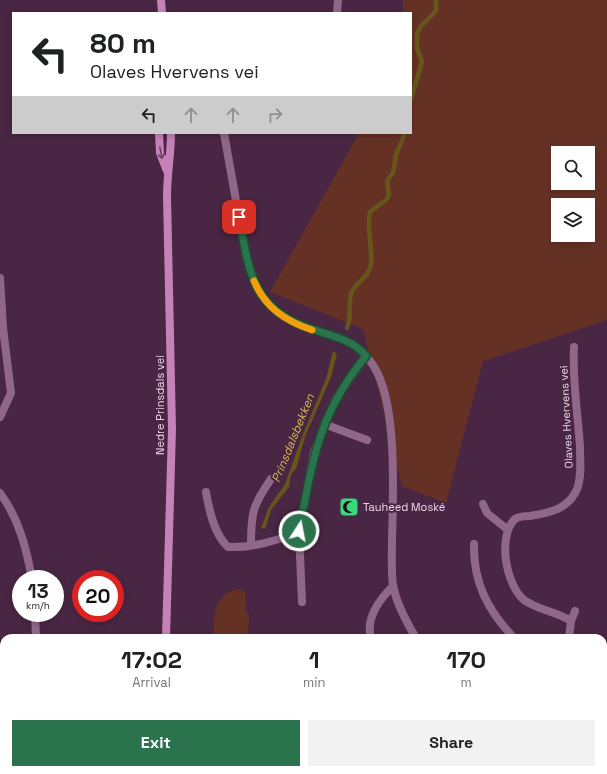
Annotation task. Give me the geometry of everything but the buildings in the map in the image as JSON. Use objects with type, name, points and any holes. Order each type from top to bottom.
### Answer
[{"type":"main road","points":[[161,0],[162,12]]},
{"type":"main road","name":"Nedre Prinsdals vei","points":[[160,134],[160,153],[167,171]]},
{"type":"main road","name":"Nedre Prinsdals vei","points":[[166,634],[172,429],[167,171],[171,154],[170,134]]},
{"type":"street","points":[[337,12],[338,0]]},
{"type":"street","points":[[224,134],[246,257],[251,275],[262,297],[283,317],[295,324],[340,338],[355,345],[366,356],[379,376],[384,393],[390,429],[393,480],[393,586],[404,615],[414,634]]},
{"type":"street","points":[[0,278],[3,328],[11,393],[0,416]]},
{"type":"street","name":"Olaves Hvervens vei","points":[[508,530],[515,519],[544,514],[559,509],[570,500],[578,487],[580,458],[573,366],[574,347]]},
{"type":"street","points":[[302,602],[299,531],[314,452],[324,424],[343,386],[366,356]]},
{"type":"street","points":[[324,424],[367,440]]},
{"type":"street","points":[[251,544],[251,518],[254,507],[257,499],[271,479]]},
{"type":"street","points":[[206,492],[209,512],[223,542],[228,547],[282,540],[299,531]]},
{"type":"street","points":[[0,493],[10,507],[20,527],[26,545],[30,570]]},
{"type":"street","points":[[483,504],[487,513],[508,530],[505,546],[506,564],[515,587],[520,595],[533,605],[558,614],[571,621]]},
{"type":"street","points":[[474,544],[476,570],[484,596],[495,616],[511,634]]},
{"type":"street","points":[[371,634],[371,623],[375,607],[393,586]]},
{"type":"street","points":[[569,634],[571,621],[575,612]]},
{"type":"street","points":[[35,622],[36,634]]},
{"type":"shaded area","points":[[403,0],[607,0],[607,320],[483,361],[446,503],[402,486],[363,329],[270,292],[358,134],[412,134],[412,12],[403,12]]},
{"type":"shaded area","name":"Prinsdalsbekken","points":[[333,351],[337,354],[331,377],[305,437],[296,469],[291,474],[289,487],[271,510],[265,529],[261,528],[269,507],[285,484],[303,434],[326,379]]},
{"type":"shaded area","points":[[240,589],[245,592],[246,612],[249,615],[248,634],[213,634],[217,606],[224,595],[231,591]]},
{"type":"waterway","name":"Prinsdalsbekken","points":[[412,96],[422,62],[417,48],[417,34],[421,26],[436,11],[436,0]]},
{"type":"waterway","name":"Prinsdalsbekken","points":[[347,328],[351,294],[368,273],[371,264],[369,224],[370,212],[387,199],[389,194],[387,181],[393,173],[396,155],[405,134]]},
{"type":"slow traffic","points":[[254,281],[262,297],[278,314],[295,324],[312,330]]},
{"type":"place","name":"Tauheed Moské","points":[[349,507]]},
{"type":"route","points":[[239,217],[246,257],[251,275],[262,297],[268,304],[278,314],[295,324],[340,338],[355,345],[366,356],[343,386],[320,434],[314,452],[299,531]]}]
